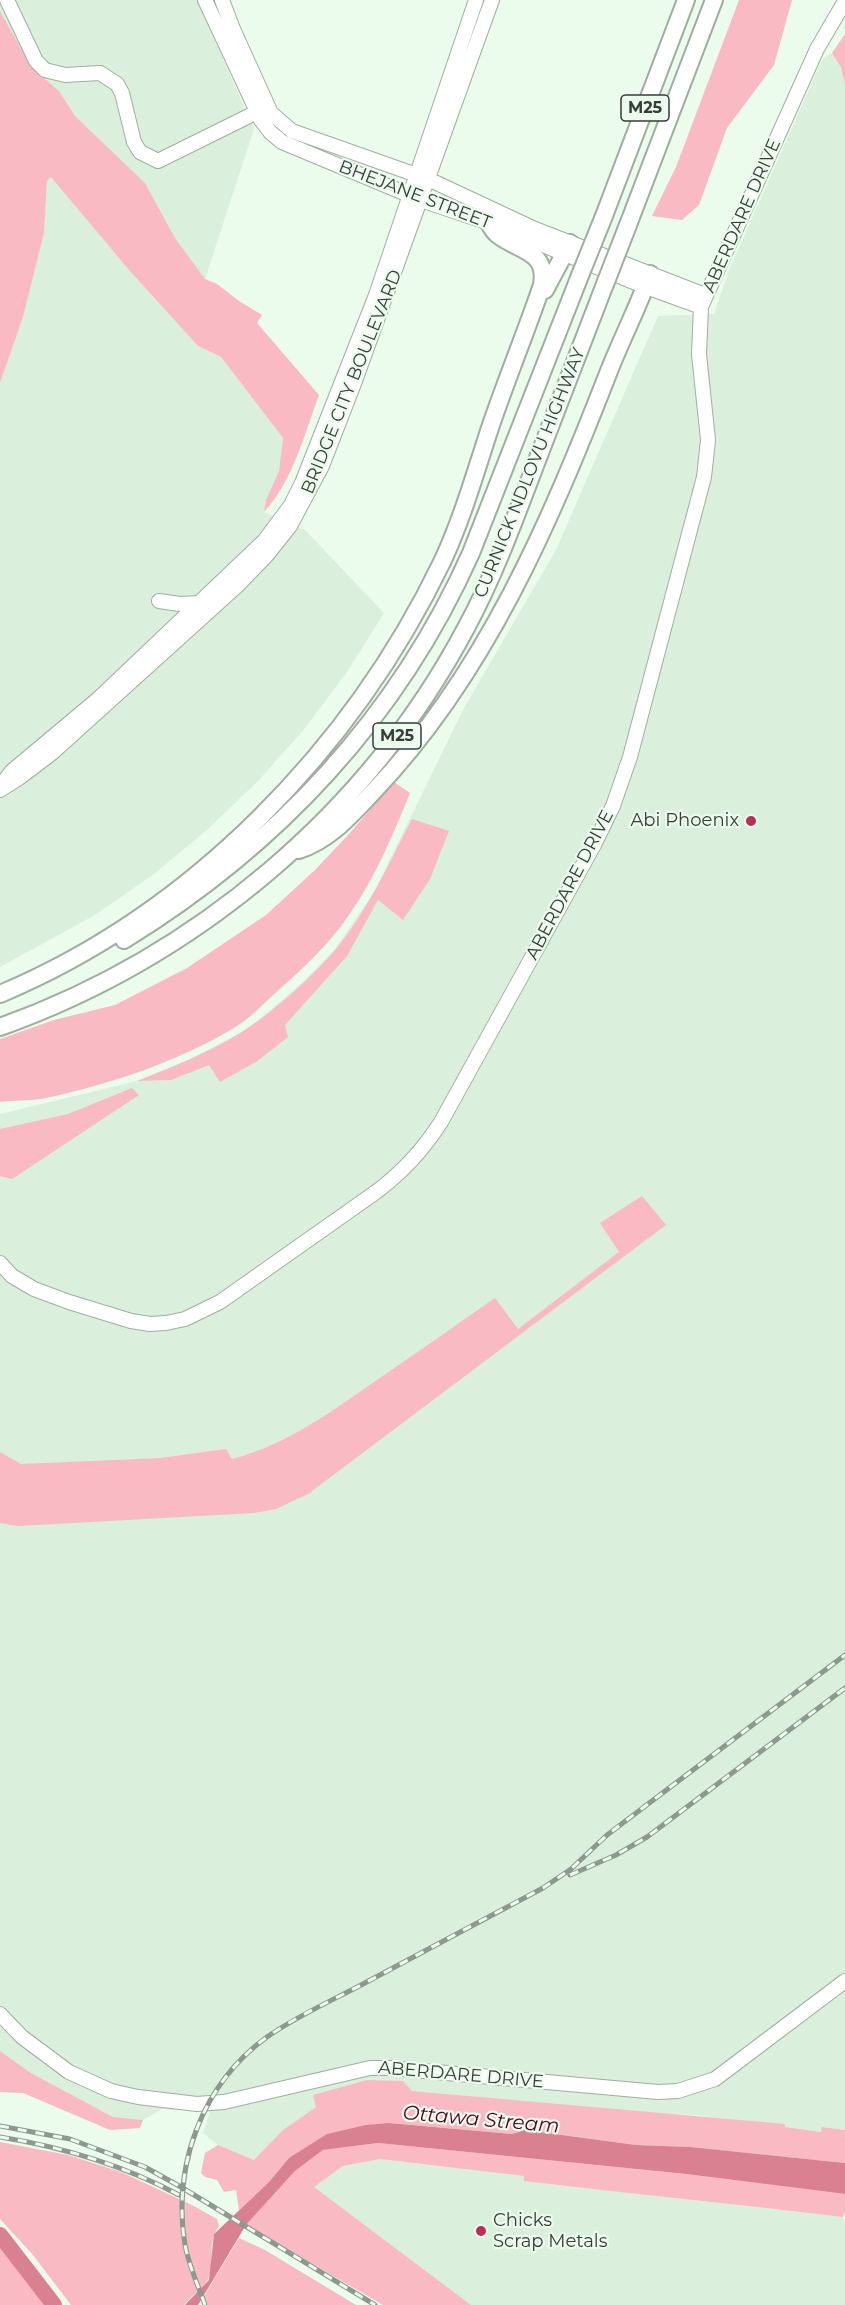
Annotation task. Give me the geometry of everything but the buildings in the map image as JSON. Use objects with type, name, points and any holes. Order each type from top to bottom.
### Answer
[{"type":"main road","name":"CURNICK NDLOVU HIGHWAY","points":[[0,1002],[113,948],[193,894],[251,847],[334,768],[376,717],[420,653],[458,583],[604,216],[686,0]]},
{"type":"main road","name":"CURNICK NDLOVU HIGHWAY","points":[[0,1027],[98,986],[174,943],[253,884],[330,815],[380,758],[428,692],[456,646],[494,571],[714,0]]},
{"type":"main road","points":[[665,126],[681,99],[726,0]]},
{"type":"main road","points":[[0,994],[72,960],[127,926],[175,891],[226,849],[270,806],[343,721],[389,657],[443,560],[459,521],[542,285],[544,275],[535,256],[498,235],[489,223]]},
{"type":"main road","points":[[530,318],[568,249]]},
{"type":"main road","points":[[289,852],[313,845],[347,820],[424,735],[454,694],[491,631],[553,509],[648,281]]},
{"type":"street","points":[[7,0],[36,61],[45,70],[65,75],[100,73],[117,84],[122,93],[134,141],[140,152],[158,160],[257,112]]},
{"type":"street","name":"BHEJANE STREET","points":[[205,0],[257,112],[270,132],[282,142],[415,198],[568,249],[703,301]]},
{"type":"street","name":"BHEJANE STREET","points":[[222,0],[264,98],[277,120],[292,131],[422,177],[535,230],[568,249]]},
{"type":"street","name":"BRIDGE CITY BOULEVARD","points":[[16,775],[52,753],[239,584],[267,555],[290,526],[321,466],[376,295],[422,177],[476,0]]},
{"type":"street","name":"BRIDGE CITY BOULEVARD","points":[[422,177],[492,0]]},
{"type":"street","name":"ABERDARE DRIVE","points":[[0,1263],[12,1276],[34,1289],[113,1317],[150,1324],[185,1319],[204,1312],[220,1302],[376,1192],[397,1176],[427,1145],[595,843],[613,806],[630,757],[704,477],[708,440],[699,354],[703,301],[817,49],[845,1]]},
{"type":"street","name":"BRIDGE CITY BOULEVARD","points":[[0,788],[98,699],[265,540],[291,505],[345,390]]},
{"type":"street","points":[[159,601],[180,604],[200,603]]},
{"type":"street","name":"ABERDARE DRIVE","points":[[0,2014],[22,2037],[69,2072],[111,2091],[175,2102],[224,2102],[370,2068],[658,2092],[678,2091],[715,2079],[845,1981]]},
{"type":"shaded area","points":[[0,0],[197,0],[254,129],[205,279],[175,238],[145,183],[75,116],[59,91],[32,68],[0,11]]},
{"type":"shaded area","points":[[739,0],[792,0],[774,65],[727,128],[699,205],[682,220],[652,216],[676,167]]},
{"type":"shaded area","points":[[0,11],[32,68],[59,91],[75,116],[145,183],[175,238],[205,279],[217,284],[262,315],[257,323],[319,395],[290,472],[274,500],[264,512],[266,500],[279,471],[283,438],[221,357],[198,346],[129,270],[51,177],[47,181],[44,233],[23,317],[0,383]]},
{"type":"shaded area","points":[[845,34],[845,2130],[823,2127],[822,2132],[696,2115],[662,2114],[412,2091],[402,2081],[316,2107],[283,2130],[254,2160],[218,2145],[203,2133],[210,2112],[162,2109],[143,2120],[113,2117],[31,2073],[0,2051],[0,1114],[137,1081],[188,1060],[241,1033],[261,1018],[303,982],[335,949],[374,892],[464,708],[556,550],[658,316],[714,314],[729,270],[822,60],[832,53]]},
{"type":"shaded area","points":[[845,34],[845,85],[841,67],[832,53]]},
{"type":"shaded area","points":[[51,176],[129,270],[198,346],[221,357],[283,438],[279,471],[266,500],[264,512],[305,530],[384,613],[347,672],[305,728],[259,780],[208,829],[154,874],[95,915],[0,967],[0,383],[23,317],[44,233],[47,181]]},
{"type":"shaded area","points":[[394,782],[410,793],[383,856],[358,901],[322,948],[248,1018],[194,1049],[118,1079],[41,1099],[0,1102],[0,1039],[54,1020],[115,1005],[187,968],[266,915],[315,870]]},
{"type":"shaded area","points":[[412,819],[449,831],[430,879],[403,920],[378,900],[347,956],[285,1025],[288,1037],[256,1062],[220,1082],[209,1065],[171,1080],[137,1081],[190,1059],[252,1026],[304,983],[348,934],[377,886]]},
{"type":"shaded area","points":[[132,1088],[139,1095],[12,1179],[0,1176],[0,1129],[68,1114]]},
{"type":"shaded area","points":[[642,1196],[666,1225],[308,1494],[276,1509],[254,1513],[17,1526],[0,1523],[0,1452],[21,1464],[160,1458],[226,1449],[232,1459],[252,1453],[290,1436],[326,1415],[495,1298],[518,1329],[619,1252],[600,1223]]},
{"type":"shaded area","points":[[0,2051],[31,2073],[113,2117],[143,2120],[140,2128],[110,2130],[23,2093],[0,2092]]},
{"type":"shaded area","points":[[367,2080],[403,2081],[412,2091],[785,2124],[785,2127],[821,2132],[822,2127],[845,2130],[845,2163],[688,2147],[636,2145],[525,2130],[512,2134],[389,2123],[289,2158],[269,2182],[239,2210],[236,2190],[224,2192],[217,2180],[205,2177],[201,2173],[205,2153],[218,2145],[254,2160],[283,2130],[316,2107],[313,2095]]},
{"type":"shaded area","points":[[389,2123],[512,2134],[525,2130],[636,2145],[690,2147],[845,2163],[845,2194],[686,2174],[378,2143],[323,2150],[295,2171],[246,2225],[198,2305],[185,2305],[209,2280],[214,2234],[269,2182],[289,2158],[327,2134],[366,2125]]},
{"type":"shaded area","points":[[0,2142],[68,2155],[121,2172],[217,2219],[219,2226],[213,2240],[210,2275],[207,2281],[184,2305],[71,2305],[33,2255],[0,2219]]},
{"type":"shaded area","points":[[378,2143],[686,2174],[845,2194],[845,2212],[843,2217],[564,2186],[524,2181],[524,2176],[380,2159],[343,2166],[314,2187],[471,2305],[383,2305],[246,2225],[295,2171],[323,2150]]},
{"type":"shaded area","points":[[380,2159],[524,2176],[524,2181],[843,2217],[845,2223],[845,2305],[471,2305],[313,2187],[343,2166]]},
{"type":"shaded area","points":[[0,2238],[21,2270],[50,2305],[0,2305]]},
{"type":"shaded area","points":[[239,2238],[265,2250],[356,2305],[208,2305],[203,2298]]},
{"type":"waterway","points":[[0,2235],[54,2305]]},
{"type":"railway","points":[[205,2305],[185,2245],[182,2215],[183,2186],[188,2157],[209,2103],[225,2078],[244,2056],[278,2029],[302,2015],[543,1888],[571,1869],[607,1835],[845,1655]]},
{"type":"railway","points":[[570,1875],[616,1855],[647,1837],[845,1688]]},
{"type":"railway","points":[[0,2126],[70,2139],[145,2167],[375,2305]]},
{"type":"railway","points":[[0,2137],[46,2146],[114,2166],[179,2195]]},
{"type":"place","name":"Abi Phoenix","points":[[751,821]]},
{"type":"place","name":"Chicks Scrap Metals","points":[[481,2231]]},
{"type":"water label","name":"Ottawa Stream","points":[[481,2120]]}]
